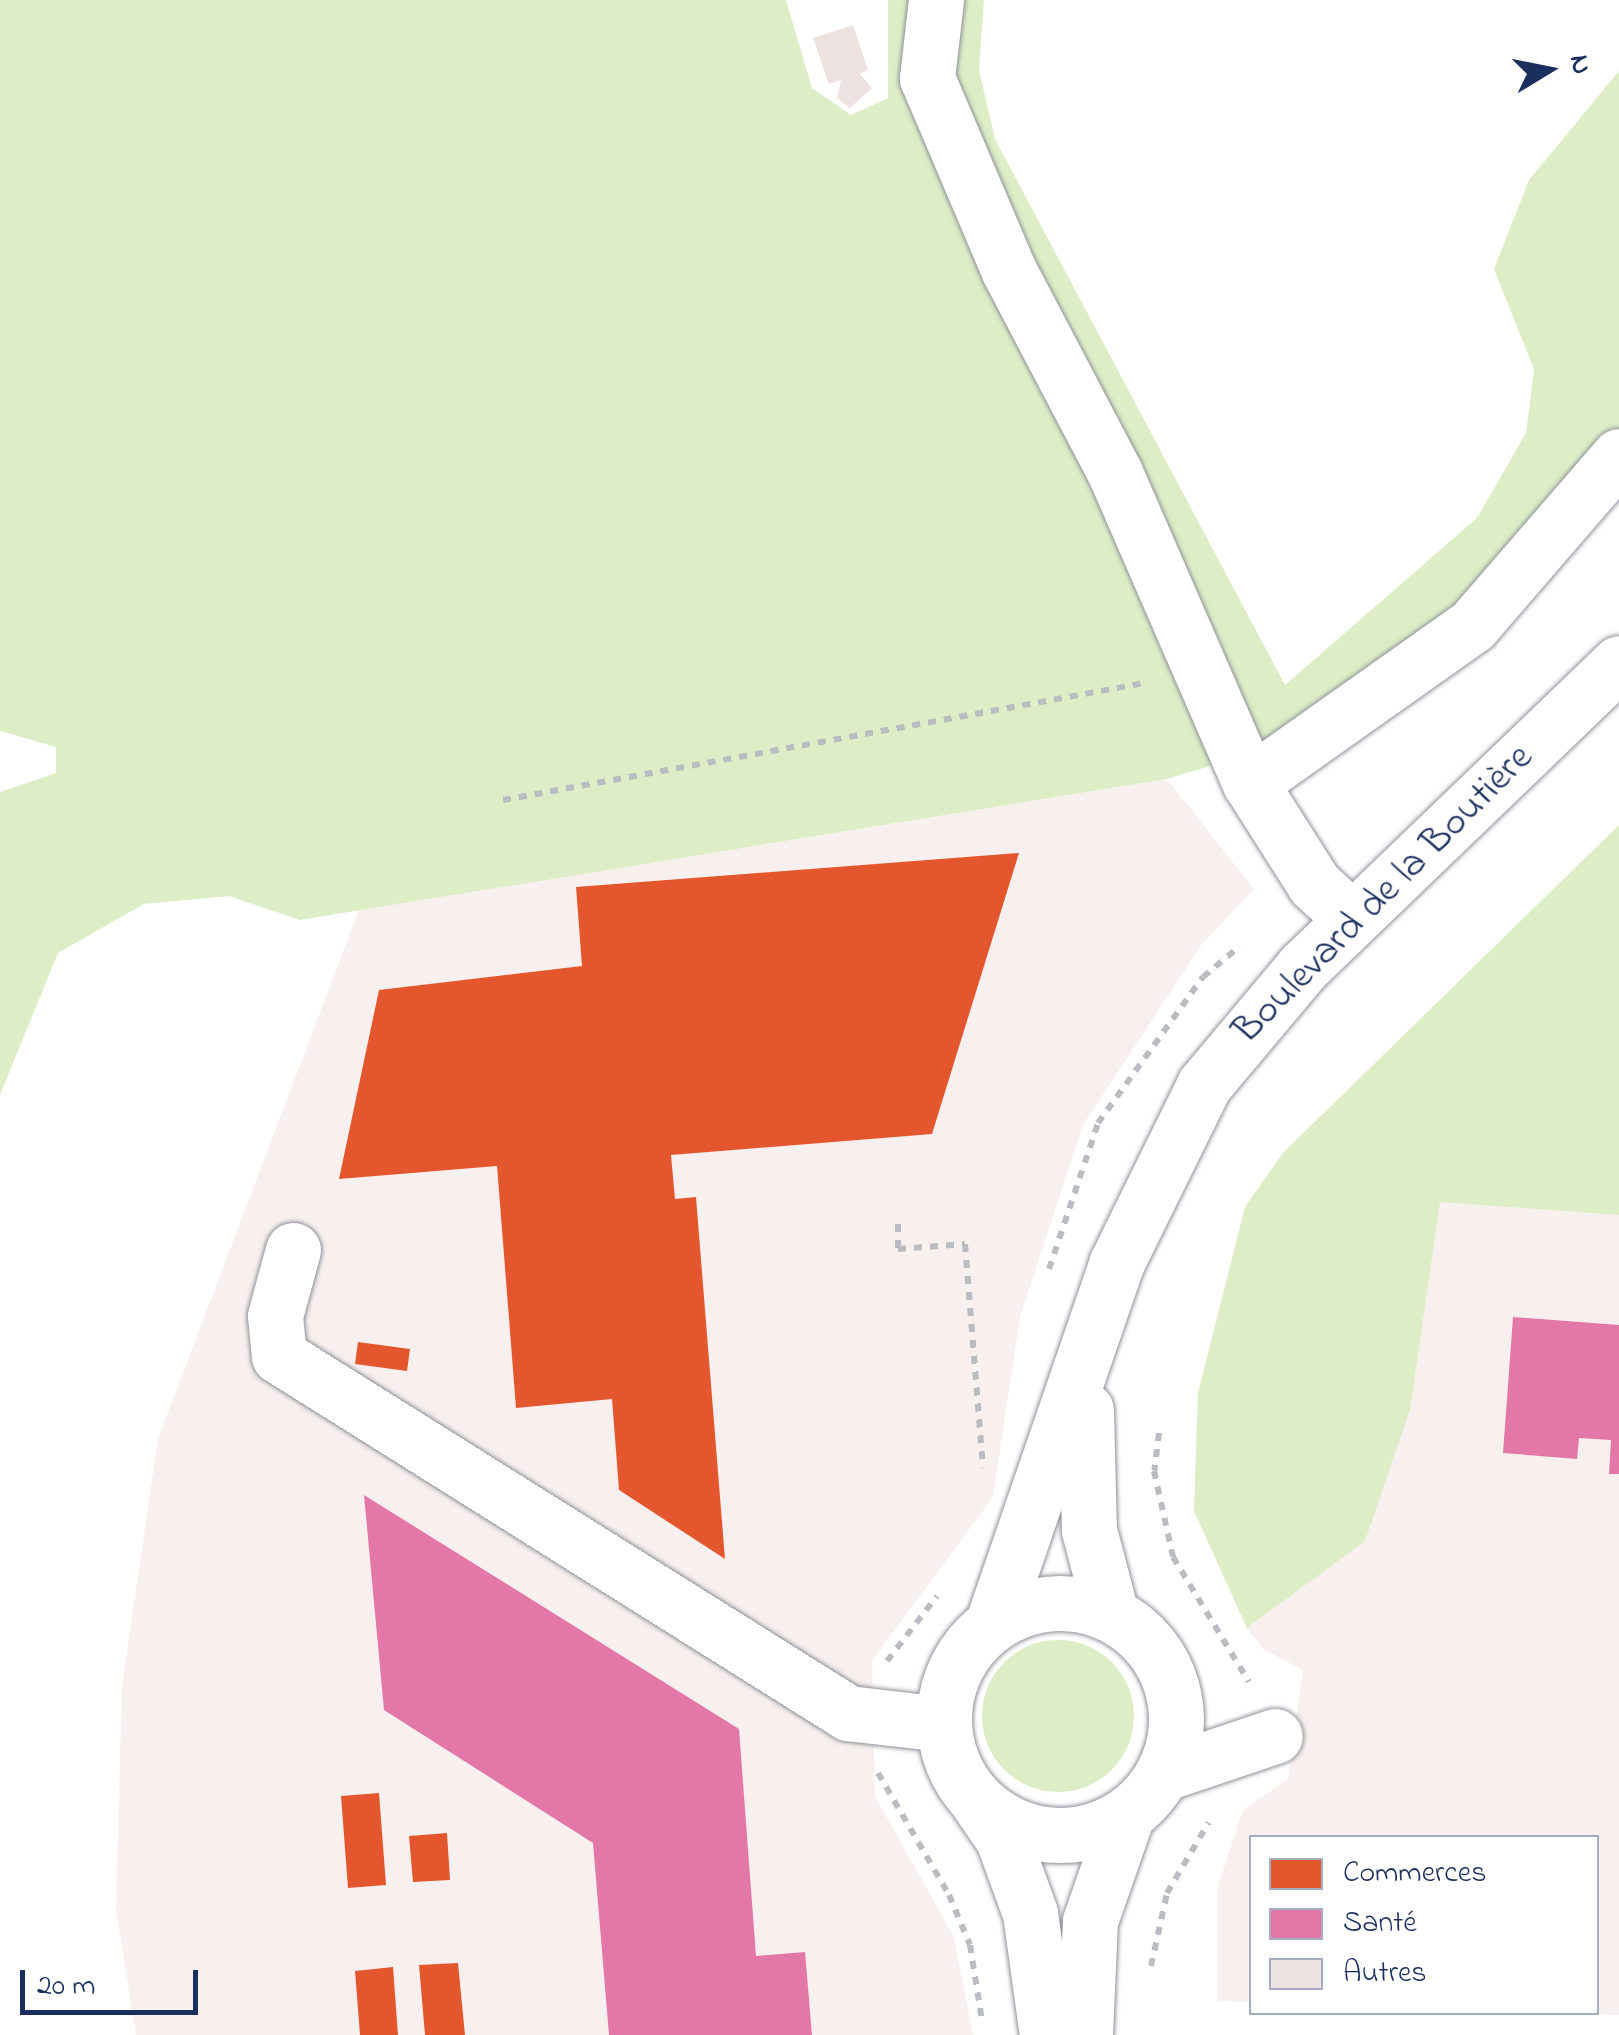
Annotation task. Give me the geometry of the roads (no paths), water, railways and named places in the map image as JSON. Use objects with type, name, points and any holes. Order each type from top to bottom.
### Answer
[{"type":"street","points":[[936,0],[927,78],[1250,783],[1314,884],[1352,919]]},
{"type":"street","points":[[1250,783],[1473,625],[1619,456]]},
{"type":"street","name":"Boulevard de la Boutière","points":[[993,1622],[1086,1368],[1140,1205],[1204,1084],[1352,919],[1619,663]]},
{"type":"street","points":[[293,1250],[274,1316],[279,1356],[848,1713],[943,1724]]},
{"type":"street","name":"Boulevard de la Boutière","points":[[1086,1368],[1085,1494],[1111,1614]]},
{"type":"street","points":[[978,1802],[1034,1833],[1098,1829],[1126,1814],[1162,1774],[1176,1718],[1172,1690],[1160,1658],[1111,1614],[1051,1602],[993,1622],[955,1666],[943,1724],[954,1765],[978,1802],[1003,1839],[1030,1913],[1047,2035]]},
{"type":"street","points":[[1162,1774],[1274,1736],[1228,1724],[1172,1690]]},
{"type":"street","points":[[1085,2035],[1090,1920],[1126,1814]]}]
